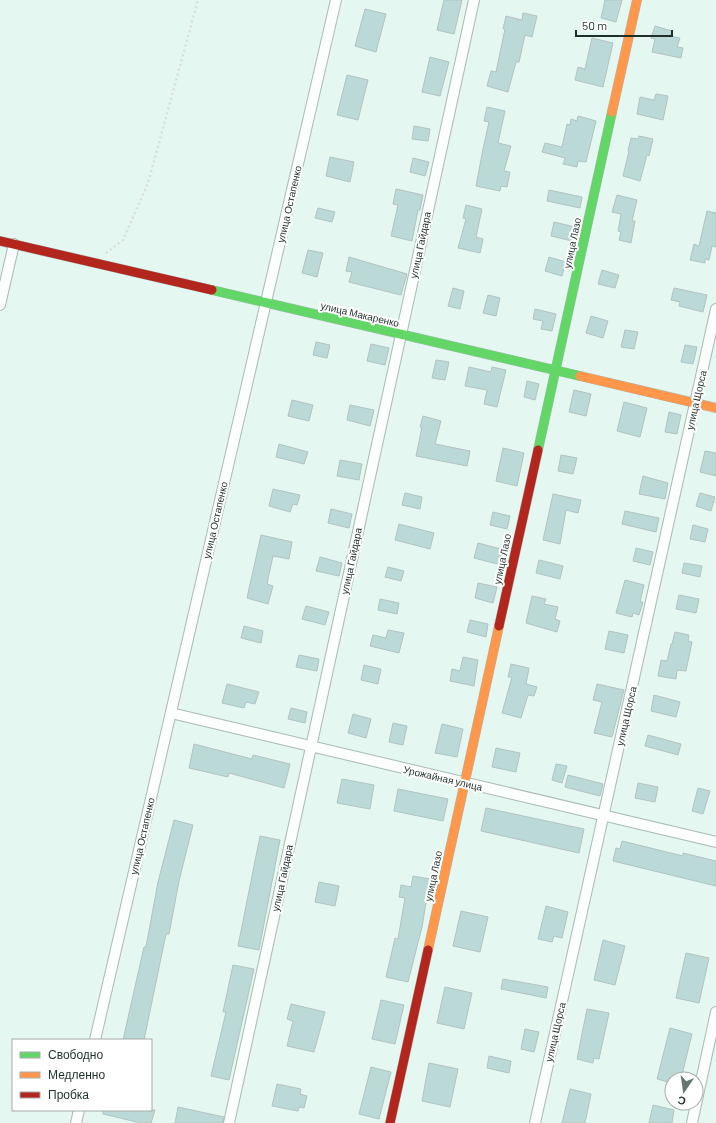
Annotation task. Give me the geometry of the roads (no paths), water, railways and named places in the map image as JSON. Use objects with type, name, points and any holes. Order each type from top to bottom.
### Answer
[{"type":"street","name":"улица Остапенко","points":[[95,1039],[336,0]]},
{"type":"street","name":"улица Гайдара","points":[[228,1123],[474,0]]},
{"type":"street","name":"улица Лазо","points":[[390,1123],[637,0]]},
{"type":"street","name":"улица Макаренко","points":[[0,241],[716,408]]},
{"type":"street","points":[[0,305],[14,244]]},
{"type":"street","name":"улица Щорса","points":[[535,1123],[716,309]]},
{"type":"street","name":"Урожайная улица","points":[[171,713],[716,842]]},
{"type":"street","points":[[692,1123],[716,1012]]},
{"type":"street","points":[[76,1123],[79,1111]]}]
